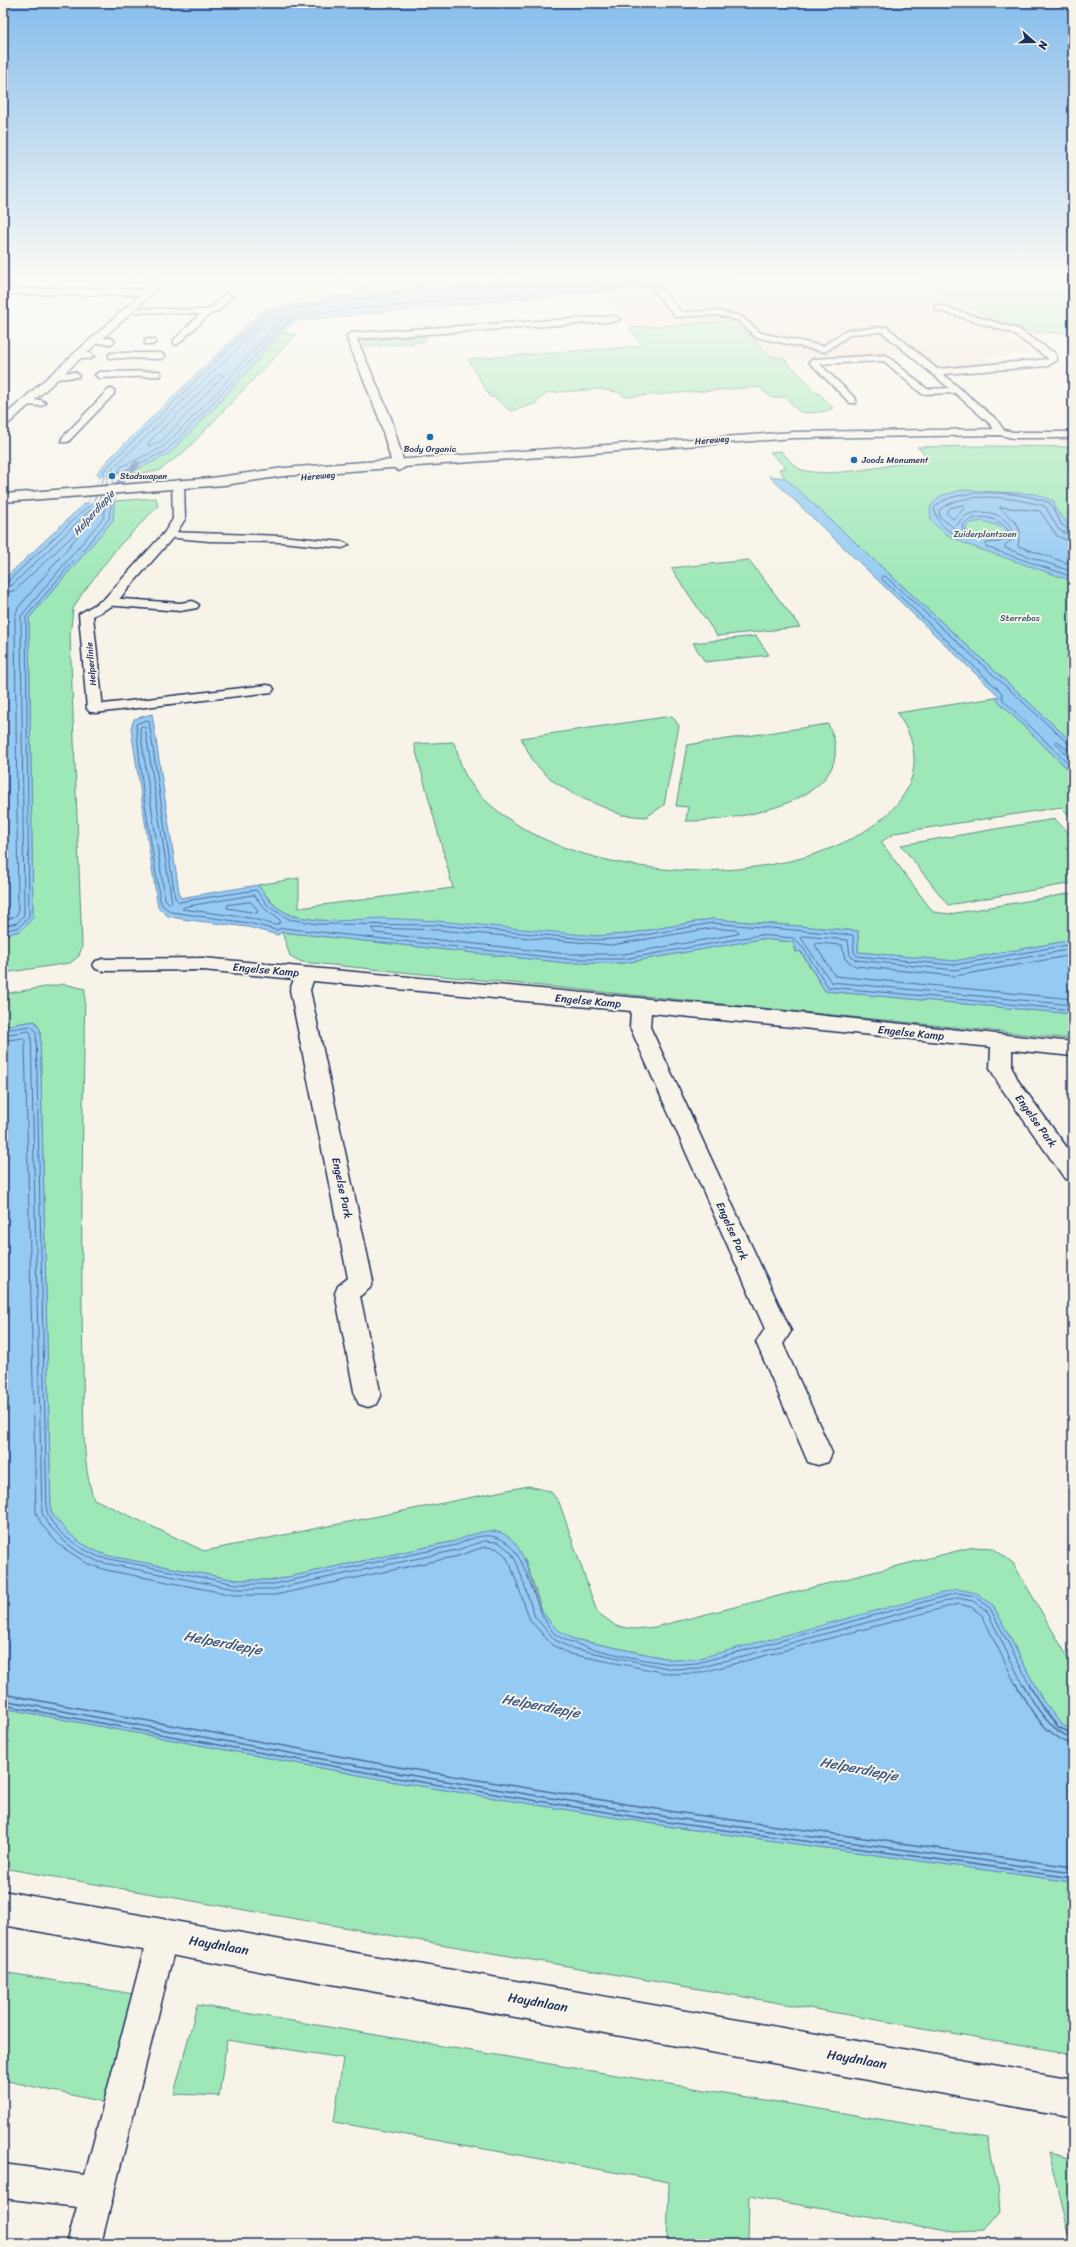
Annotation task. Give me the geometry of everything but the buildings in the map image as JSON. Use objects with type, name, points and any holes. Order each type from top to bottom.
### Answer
[{"type":"street","points":[[3,423],[53,379]]},
{"type":"street","points":[[368,379],[385,418],[399,466]]},
{"type":"street","name":"Hereweg","points":[[3,498],[178,484],[286,479],[372,472],[399,466],[424,463],[780,436],[876,432],[1000,432],[1009,430],[1073,430]]},
{"type":"street","name":"Hereweg","points":[[1000,432],[1012,435],[1073,435]]},
{"type":"street","name":"Helperlinie","points":[[95,709],[86,614],[111,599],[169,535],[179,519],[178,484]]},
{"type":"street","name":"Engelse Kamp","points":[[103,965],[203,964],[779,1018],[1002,1043],[1073,1049]]},
{"type":"street","name":"Engelse Park","points":[[305,974],[300,990],[362,1281],[347,1293],[368,1396]]},
{"type":"street","name":"Engelse Park","points":[[642,1006],[640,1027],[778,1331],[769,1342],[818,1453]]},
{"type":"street","name":"Engelse Park","points":[[1002,1043],[1001,1068],[1011,1086],[1073,1173]]},
{"type":"street","name":"Haydnlaan","points":[[3,1908],[163,1935],[1073,2098]]},
{"type":"lane","points":[[830,379],[853,401]]},
{"type":"lane","points":[[911,379],[926,392],[958,390]]},
{"type":"lane","points":[[944,379],[994,422],[1000,432]]},
{"type":"lane","points":[[65,440],[111,392]]},
{"type":"lane","points":[[27,403],[41,403]]},
{"type":"lane","points":[[88,406],[98,406]]},
{"type":"lane","points":[[169,535],[209,538],[281,539],[343,546]]},
{"type":"lane","points":[[111,599],[179,602],[193,605],[180,607],[111,599]]},
{"type":"lane","name":"Helperlinie","points":[[95,709],[268,689]]},
{"type":"lane","points":[[84,2244],[163,1935]]},
{"type":"lane","points":[[3,2181],[98,2193]]},
{"type":"green space","points":[[240,379],[254,379],[183,453],[158,471],[125,475],[169,454]]},
{"type":"green space","points":[[479,379],[804,379],[833,408],[826,411],[807,413],[802,412],[795,408],[786,397],[772,398],[759,387],[624,397],[622,393],[600,389],[547,393],[535,404],[511,411],[494,397],[490,397]]},
{"type":"green space","name":"Sterrebos","points":[[917,447],[1073,447],[1073,743],[785,478],[779,469],[786,468],[770,452],[781,451],[799,469],[829,473],[883,467],[926,455]]},
{"type":"green space","points":[[156,498],[158,506],[117,548],[81,595],[73,609],[70,636],[82,946],[79,956],[70,963],[3,973],[3,935],[20,931],[33,918],[29,618],[113,520],[114,501]]},
{"type":"green space","points":[[749,560],[800,627],[717,636],[671,568]]},
{"type":"green space","points":[[756,636],[769,655],[705,662],[693,643]]},
{"type":"green space","points":[[995,698],[1073,774],[1073,819],[1061,807],[895,833],[881,842],[933,912],[950,914],[1073,893],[1073,940],[954,961],[858,952],[858,931],[712,919],[627,934],[596,936],[316,920],[296,916],[282,911],[271,901],[258,885],[299,878],[299,908],[453,888],[414,744],[453,742],[461,765],[470,783],[494,808],[512,822],[532,833],[574,851],[641,866],[693,871],[755,867],[785,862],[831,848],[855,837],[878,822],[896,805],[909,785],[914,763],[910,737],[897,713]]},
{"type":"green space","points":[[672,716],[679,726],[664,805],[646,817],[622,815],[575,795],[553,781],[534,763],[521,738]]},
{"type":"green space","points":[[828,724],[835,750],[829,772],[813,789],[790,802],[763,811],[734,817],[686,821],[688,807],[676,806],[687,745]]},
{"type":"green space","points":[[1055,819],[1073,838],[1073,883],[948,905],[901,845]]},
{"type":"green space","points":[[282,932],[567,963],[624,963],[761,939],[793,942],[796,952],[800,951],[825,991],[1073,1014],[1073,1039],[302,962],[290,956]]},
{"type":"green space","points":[[64,984],[85,989],[82,1225],[83,1417],[87,1470],[94,1499],[204,1551],[528,1486],[550,1491],[559,1502],[597,1612],[616,1626],[634,1629],[655,1627],[973,1547],[993,1548],[1013,1563],[1073,1666],[1073,1731],[1061,1724],[1043,1701],[993,1605],[696,1659],[674,1660],[574,1639],[558,1632],[543,1613],[525,1559],[482,1532],[455,1541],[274,1580],[236,1580],[109,1556],[91,1549],[76,1539],[51,1513],[40,1030],[35,1021],[3,1026],[3,994]]},
{"type":"green space","points":[[3,1708],[396,1782],[673,1827],[1073,1882],[1073,2054],[3,1868]]},
{"type":"green space","points":[[3,1972],[145,1996],[113,2104],[3,2080]]},
{"type":"green space","points":[[197,2005],[987,2137],[998,2186],[1000,2212],[984,2231],[953,2232],[749,2196],[748,2244],[667,2244],[669,2182],[334,2122],[343,2058],[227,2040],[219,2096],[174,2094]]},
{"type":"green space","points":[[1048,2152],[1073,2158],[1073,2238],[1068,2233]]},
{"type":"water","points":[[192,379],[240,379],[169,454],[125,475],[114,501],[113,520],[29,618],[33,918],[20,931],[3,935],[3,580],[84,504],[88,503],[100,477],[97,473],[108,460]]},
{"type":"water","points":[[769,476],[785,478],[1073,743],[1073,774],[995,698],[1000,697]]},
{"type":"water","points":[[962,490],[1035,494],[1054,501],[1055,509],[1073,529],[1073,581],[968,545],[946,534],[931,521],[930,507],[940,496]],"holes":[[[983,521],[999,526],[1005,532],[1005,535],[990,539],[979,538],[970,534],[966,530],[966,527],[971,523]]]},
{"type":"water","points":[[152,714],[180,898],[258,885],[272,904],[291,916],[317,920],[338,921],[381,918],[438,921],[596,936],[627,934],[712,919],[858,931],[858,952],[954,961],[1073,940],[1073,1014],[825,991],[801,951],[797,952],[793,942],[761,939],[624,963],[567,963],[282,932],[278,935],[248,927],[168,916],[158,907],[131,728],[134,719]]},
{"type":"water","points":[[35,1021],[40,1030],[51,1512],[63,1527],[76,1539],[91,1549],[109,1556],[236,1580],[274,1580],[455,1541],[482,1532],[497,1532],[509,1537],[518,1547],[524,1560],[538,1603],[550,1622],[561,1632],[574,1639],[674,1660],[696,1659],[957,1589],[977,1593],[993,1605],[1043,1701],[1061,1724],[1073,1731],[1073,1882],[673,1827],[396,1782],[3,1708],[3,1026]]},
{"type":"pier","points":[[125,475],[114,501],[88,503],[100,477]]},
{"type":"waterway","name":"Helperdiepje","points":[[115,487],[137,464]]},
{"type":"place","name":"Body Organic","points":[[430,437]]},
{"type":"place","name":"Joods Monument","points":[[854,460]]},
{"type":"place","name":"Stadswapen","points":[[112,476]]},
{"type":"park label","name":"Zuiderplantsoen","points":[[985,534]]}]
